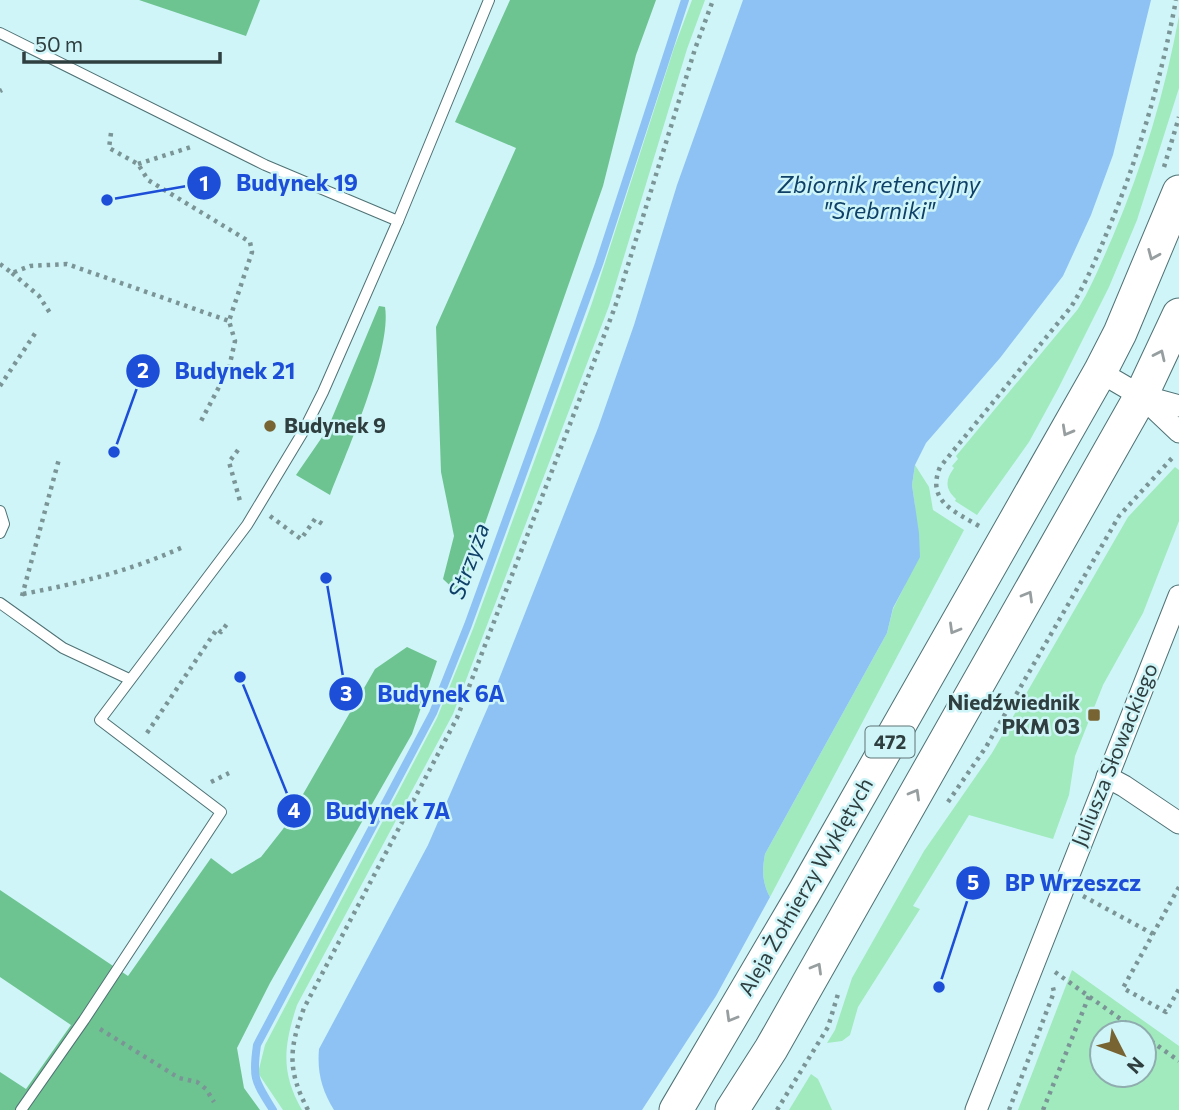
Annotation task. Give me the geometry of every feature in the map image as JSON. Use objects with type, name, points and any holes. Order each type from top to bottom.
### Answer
[{"type":"main road","name":"472","points":[[1100,372],[1120,332],[1179,192]]},
{"type":"main road","name":"472","points":[[732,1110],[771,1049],[1141,396],[1179,315]]},
{"type":"main road","name":"Aleja Żołnierzy Wyklętych","points":[[676,1110],[805,891],[1100,372]]},
{"type":"street","points":[[1100,372],[1141,396],[1179,432]]},
{"type":"street","points":[[1141,396],[1179,406]]},
{"type":"street","name":"Juliusza Słowackiego","points":[[976,1110],[1179,596]]},
{"type":"street","points":[[1107,777],[1179,823]]},
{"type":"lane","points":[[21,1110],[84,1020],[221,812],[100,720],[247,525],[303,432],[398,221],[489,0]]},
{"type":"lane","points":[[0,33],[265,165],[398,221]]},
{"type":"lane","points":[[0,511],[4,524],[0,533]]},
{"type":"lane","points":[[0,603],[63,648],[130,679]]},
{"type":"path","points":[[308,1110],[299,1093],[291,1062],[294,1034],[304,1007],[434,764],[462,706],[615,307],[695,49],[713,0]]},
{"type":"path","points":[[979,526],[943,503],[936,488],[940,467],[1071,307],[1085,285],[1128,181],[1165,55],[1175,0]]},
{"type":"path","points":[[111,133],[109,148],[138,164],[148,180],[250,242],[252,252],[229,321],[235,341],[229,368],[200,423]]},
{"type":"path","points":[[138,164],[215,140]]},
{"type":"path","points":[[0,264],[39,296],[50,313]]},
{"type":"path","points":[[12,273],[30,265],[67,264],[229,321]]},
{"type":"path","points":[[0,386],[36,332]]},
{"type":"path","points":[[237,450],[229,462],[247,525]]},
{"type":"path","points":[[946,804],[986,747],[1119,516],[1173,457]]},
{"type":"path","points":[[59,459],[23,594],[93,580],[146,563],[183,547]]},
{"type":"path","points":[[270,515],[301,539],[316,519],[324,525]]},
{"type":"path","points":[[144,737],[217,629],[221,632],[227,624]]},
{"type":"path","points":[[1179,887],[1123,988],[1166,1012],[1179,989]]},
{"type":"path","points":[[1081,895],[1153,934]]},
{"type":"path","points":[[1055,972],[1121,1019]]},
{"type":"path","points":[[777,1110],[828,1027],[839,992]]},
{"type":"path","points":[[1009,1110],[1054,992]]},
{"type":"path","points":[[1043,1110],[1089,996]]},
{"type":"path","points":[[84,1020],[179,1078],[197,1082],[214,1102]]},
{"type":"path","points":[[1158,1046],[1179,1062]]},
{"type":"green space","points":[[139,0],[260,0],[246,36]]},
{"type":"green space","points":[[510,0],[656,0],[636,55],[603,186],[460,595],[443,579],[454,536],[441,472],[436,327],[516,148],[455,122]]},
{"type":"green space","points":[[692,0],[705,0],[687,49],[609,306],[453,714],[297,1005],[289,1033],[286,1058],[290,1083],[302,1110],[283,1110],[258,1073],[265,1045],[437,718],[473,629],[592,303]]},
{"type":"green space","points":[[1179,16],[1179,88],[1137,220],[1109,287],[1059,387],[1029,442],[977,515],[955,501],[948,488],[948,480],[954,468],[952,466],[958,459],[956,456],[1078,309],[1088,291],[1113,236],[1143,155],[1160,100]]},
{"type":"green space","points":[[379,306],[385,307],[382,348],[357,428],[330,495],[296,475],[327,430]]},
{"type":"green space","points":[[915,465],[929,487],[933,510],[964,530],[770,897],[763,876],[765,854],[887,633],[893,609],[905,585],[915,506],[912,485]]},
{"type":"green space","points":[[1175,467],[1179,470],[1179,521],[1143,613],[1103,685],[1075,756],[1069,795],[1053,839],[969,815],[913,906],[920,909],[858,1007],[850,1035],[842,1041],[827,1043],[835,1030],[852,978],[924,851],[992,753],[1128,517]]},
{"type":"green space","points":[[407,647],[437,661],[412,734],[270,983],[237,1048],[244,1088],[260,1110],[0,1110],[0,1072],[26,1089],[71,1025],[0,977],[0,890],[128,976],[211,858],[232,874],[261,857],[283,829],[375,669]]},
{"type":"green space","points":[[1072,970],[1141,1019],[1088,1019],[1088,1089],[1158,1089],[1158,1031],[1179,1046],[1179,1110],[1018,1110]]},
{"type":"green space","points":[[811,1074],[818,1079],[832,1110],[789,1110]]},
{"type":"water","name":"Zbiornik retencyjny \"Srebrniki\"","points":[[743,0],[1151,0],[1113,155],[1091,215],[1063,276],[1000,358],[926,443],[915,465],[912,485],[920,557],[893,608],[887,633],[765,854],[763,876],[770,897],[716,996],[642,1110],[334,1110],[321,1081],[319,1049],[428,845],[488,707],[598,428],[634,325],[677,185]]},
{"type":"waterway","name":"Strzyża","points":[[273,1110],[256,1079],[257,1045],[433,713],[468,625],[599,264],[685,0]]},
{"type":"place","name":"Budynek 19","points":[[107,200]]},
{"type":"place","name":"Budynek 9","points":[[270,426]]},
{"type":"place","name":"Budynek 21","points":[[114,452]]},
{"type":"place","name":"Budynek 6A","points":[[326,578]]},
{"type":"place","name":"Budynek 7A","points":[[240,677]]},
{"type":"place","name":"Niedźwiednik PKM 03","points":[[1094,715]]},
{"type":"place","name":"BP Wrzeszcz","points":[[939,987]]}]
